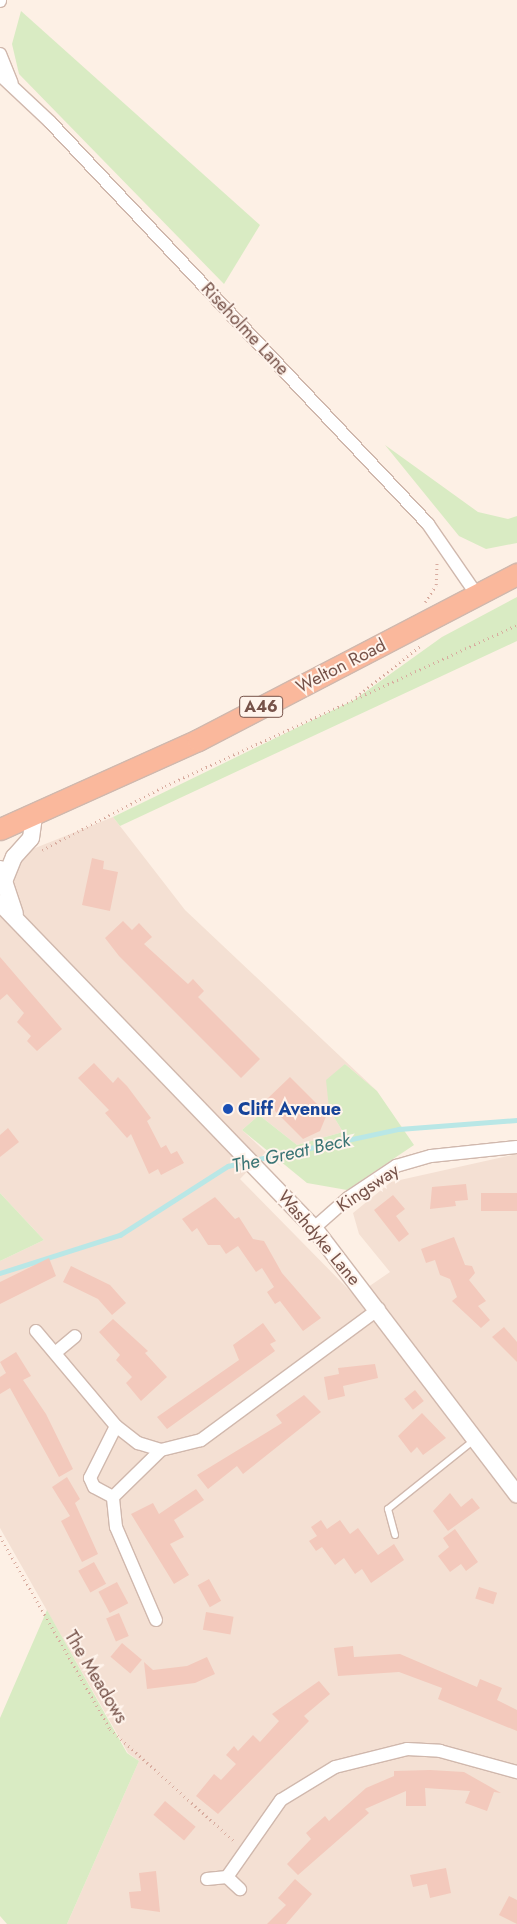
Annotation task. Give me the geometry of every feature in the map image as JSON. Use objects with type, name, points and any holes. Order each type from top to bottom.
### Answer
[{"type":"highway","name":"Welton Road","points":[[0,829],[34,816],[198,740],[517,574]]},
{"type":"street","points":[[0,54],[12,85]]},
{"type":"street","name":"Riseholme Lane","points":[[0,75],[12,85],[428,524],[477,595]]},
{"type":"street","points":[[2,874],[31,838],[34,816]]},
{"type":"street","name":"Washdyke Lane","points":[[2,874],[15,914]]},
{"type":"street","name":"Washdyke Lane","points":[[0,903],[15,914],[258,1167],[314,1228],[379,1309],[517,1494]]},
{"type":"street","name":"Kingsway","points":[[314,1228],[348,1198],[396,1166],[431,1156],[517,1147]]},
{"type":"street","points":[[113,1496],[161,1450],[201,1440],[379,1309]]},
{"type":"street","points":[[36,1331],[116,1426],[138,1443],[161,1450]]},
{"type":"street","points":[[55,1353],[75,1336]]},
{"type":"street","points":[[113,1496],[94,1487],[90,1478],[116,1426]]},
{"type":"street","points":[[113,1496],[116,1527],[156,1620]]},
{"type":"street","points":[[227,1876],[243,1849],[281,1800],[305,1782],[372,1754],[407,1749],[440,1751],[517,1772]]},
{"type":"street","points":[[208,1879],[227,1876]]},
{"type":"street","points":[[227,1876],[240,1889]]},
{"type":"lane","points":[[395,1534],[388,1509],[477,1438]]},
{"type":"path","points":[[46,848],[165,786],[517,625]]},
{"type":"path","name":"The Meadows","points":[[0,1536],[110,1729],[243,1849]]},
{"type":"shaded area","points":[[113,817],[185,910],[377,1091],[345,1064],[329,1109],[343,1132],[297,1145],[259,1115],[242,1130],[285,1170],[265,1153],[240,1179],[355,1296],[390,1272],[359,1234],[353,1213],[391,1182],[517,1154],[517,1924],[67,1924],[139,1761],[128,1753],[0,1528],[0,1261],[44,1240],[0,1193],[0,862]]},
{"type":"green space","points":[[21,11],[260,225],[224,284],[19,74],[12,44]]},
{"type":"green space","points":[[385,445],[478,512],[508,519],[517,516],[517,543],[486,549],[459,536]]},
{"type":"green space","points":[[517,597],[517,641],[120,826],[113,817],[354,700],[442,637]]},
{"type":"green space","points":[[345,1064],[377,1091],[414,1145],[347,1190],[307,1183],[242,1130],[259,1115],[297,1145],[343,1132],[329,1109],[326,1080]]},
{"type":"green space","points":[[0,1193],[44,1240],[0,1261]]},
{"type":"green space","points":[[47,1610],[127,1753],[139,1761],[67,1924],[7,1924],[0,1916],[0,1718]]},
{"type":"building","points":[[92,858],[104,861],[103,869],[118,872],[110,911],[82,905]]},
{"type":"building","points":[[123,921],[132,930],[139,923],[152,937],[144,944],[188,984],[193,979],[204,991],[198,997],[260,1059],[241,1078],[119,956],[105,938]]},
{"type":"building","points":[[0,957],[62,1029],[37,1051],[27,1041],[31,1036],[17,1022],[24,1013],[7,994],[0,1000]]},
{"type":"building","points":[[94,1063],[113,1083],[118,1077],[127,1086],[151,1118],[147,1121],[161,1148],[166,1145],[171,1154],[177,1151],[184,1163],[161,1175],[158,1169],[149,1174],[131,1134],[127,1138],[105,1113],[109,1110],[78,1078]]},
{"type":"building","points":[[290,1077],[327,1114],[320,1131],[303,1139],[265,1101]]},
{"type":"building","points":[[8,1128],[19,1142],[0,1157],[0,1135]]},
{"type":"building","points":[[466,1184],[468,1200],[455,1201],[456,1206],[430,1209],[432,1187]]},
{"type":"building","points":[[481,1193],[517,1193],[517,1211],[481,1211]]},
{"type":"building","points":[[393,1195],[405,1209],[396,1216],[409,1234],[399,1242],[374,1210]]},
{"type":"building","points":[[215,1197],[235,1219],[239,1217],[253,1239],[264,1241],[282,1273],[321,1318],[303,1331],[280,1301],[275,1304],[267,1292],[274,1287],[262,1268],[256,1272],[238,1246],[226,1254],[220,1245],[208,1245],[197,1228],[192,1232],[182,1219]]},
{"type":"building","points":[[454,1237],[465,1265],[472,1266],[475,1273],[469,1280],[486,1301],[478,1306],[490,1320],[481,1328],[452,1301],[457,1297],[450,1279],[440,1275],[435,1260],[426,1263],[421,1249]]},
{"type":"building","points":[[49,1258],[56,1276],[0,1304],[0,1282]]},
{"type":"building","points":[[71,1266],[110,1285],[126,1303],[112,1315],[98,1299],[63,1282]]},
{"type":"building","points":[[113,1319],[148,1351],[145,1353],[167,1377],[141,1401],[126,1383],[132,1377],[116,1360],[120,1355],[99,1332]]},
{"type":"building","points":[[263,1323],[276,1341],[270,1344],[275,1351],[167,1429],[157,1417],[239,1360],[233,1345]]},
{"type":"building","points":[[504,1327],[517,1342],[517,1362],[492,1337]]},
{"type":"building","points":[[16,1352],[31,1376],[23,1380],[46,1414],[73,1469],[59,1477],[10,1388],[0,1394],[0,1377],[6,1373],[0,1362]]},
{"type":"building","points":[[375,1364],[378,1378],[343,1386],[345,1396],[328,1400],[324,1377],[339,1374],[338,1368]]},
{"type":"building","points":[[415,1390],[424,1401],[413,1410],[404,1399]]},
{"type":"building","points":[[304,1395],[321,1412],[243,1474],[237,1466],[208,1489],[197,1475],[282,1423],[276,1415]]},
{"type":"building","points":[[422,1413],[446,1438],[423,1455],[417,1447],[411,1453],[398,1436]]},
{"type":"building","points":[[67,1477],[80,1499],[75,1503],[98,1554],[82,1562],[61,1521],[70,1516],[52,1487]]},
{"type":"building","points":[[196,1489],[204,1500],[174,1520],[184,1537],[170,1544],[189,1575],[174,1584],[131,1514],[153,1503],[159,1514]]},
{"type":"building","points":[[450,1493],[461,1507],[472,1498],[480,1508],[448,1531],[433,1511]]},
{"type":"building","points":[[321,1520],[327,1529],[340,1520],[350,1534],[358,1528],[378,1555],[394,1544],[404,1560],[371,1583],[362,1569],[355,1574],[344,1558],[335,1565],[322,1547],[316,1551],[309,1541],[317,1536],[311,1527]]},
{"type":"building","points":[[455,1529],[478,1562],[466,1571],[461,1564],[450,1572],[438,1556],[449,1547],[443,1538]]},
{"type":"building","points":[[94,1562],[106,1584],[90,1593],[78,1571]]},
{"type":"building","points":[[209,1579],[221,1601],[210,1607],[198,1585]]},
{"type":"building","points":[[117,1582],[128,1603],[110,1613],[98,1592]]},
{"type":"building","points":[[479,1587],[497,1593],[493,1604],[475,1598]]},
{"type":"building","points":[[206,1612],[234,1617],[230,1635],[203,1630]]},
{"type":"building","points":[[119,1613],[129,1636],[116,1641],[106,1618]]},
{"type":"building","points":[[122,1643],[142,1660],[130,1674],[110,1657]]},
{"type":"building","points":[[353,1646],[354,1657],[400,1654],[477,1687],[480,1679],[502,1688],[497,1700],[517,1710],[517,1731],[438,1699],[442,1688],[399,1672],[338,1676],[334,1648]]},
{"type":"building","points":[[207,1657],[215,1674],[195,1683],[147,1689],[144,1662],[153,1670],[187,1666]]},
{"type":"building","points":[[319,1681],[330,1694],[304,1716],[309,1721],[218,1814],[196,1796],[214,1774],[221,1780],[236,1764],[226,1755],[234,1746],[238,1751],[253,1735],[260,1742],[279,1721],[272,1714]]},
{"type":"building","points":[[430,1770],[464,1772],[501,1793],[494,1792],[487,1811],[465,1803],[470,1791],[425,1788],[426,1806],[406,1806],[406,1791],[365,1809],[369,1813],[298,1875],[287,1864],[311,1839],[306,1833],[325,1816],[329,1821],[366,1788],[394,1776],[394,1771]]},
{"type":"building","points":[[165,1801],[196,1827],[184,1841],[153,1815]]},
{"type":"building","points":[[446,1868],[451,1893],[430,1898],[427,1884],[413,1887],[410,1875]]},
{"type":"building","points":[[156,1871],[160,1912],[131,1908],[129,1892],[141,1891],[139,1873]]},
{"type":"building","points":[[295,1879],[312,1894],[286,1924],[267,1924],[286,1905],[278,1898]]},
{"type":"building","points":[[509,1896],[517,1900],[517,1924],[499,1915]]},
{"type":"waterway","name":"The Great Beck","points":[[254,1160],[399,1129],[517,1120]]},
{"type":"waterway","name":"The Great Beck","points":[[0,1273],[120,1235],[228,1166],[244,1162]]},
{"type":"place","name":"Cliff Avenue","points":[[228,1109]]}]
